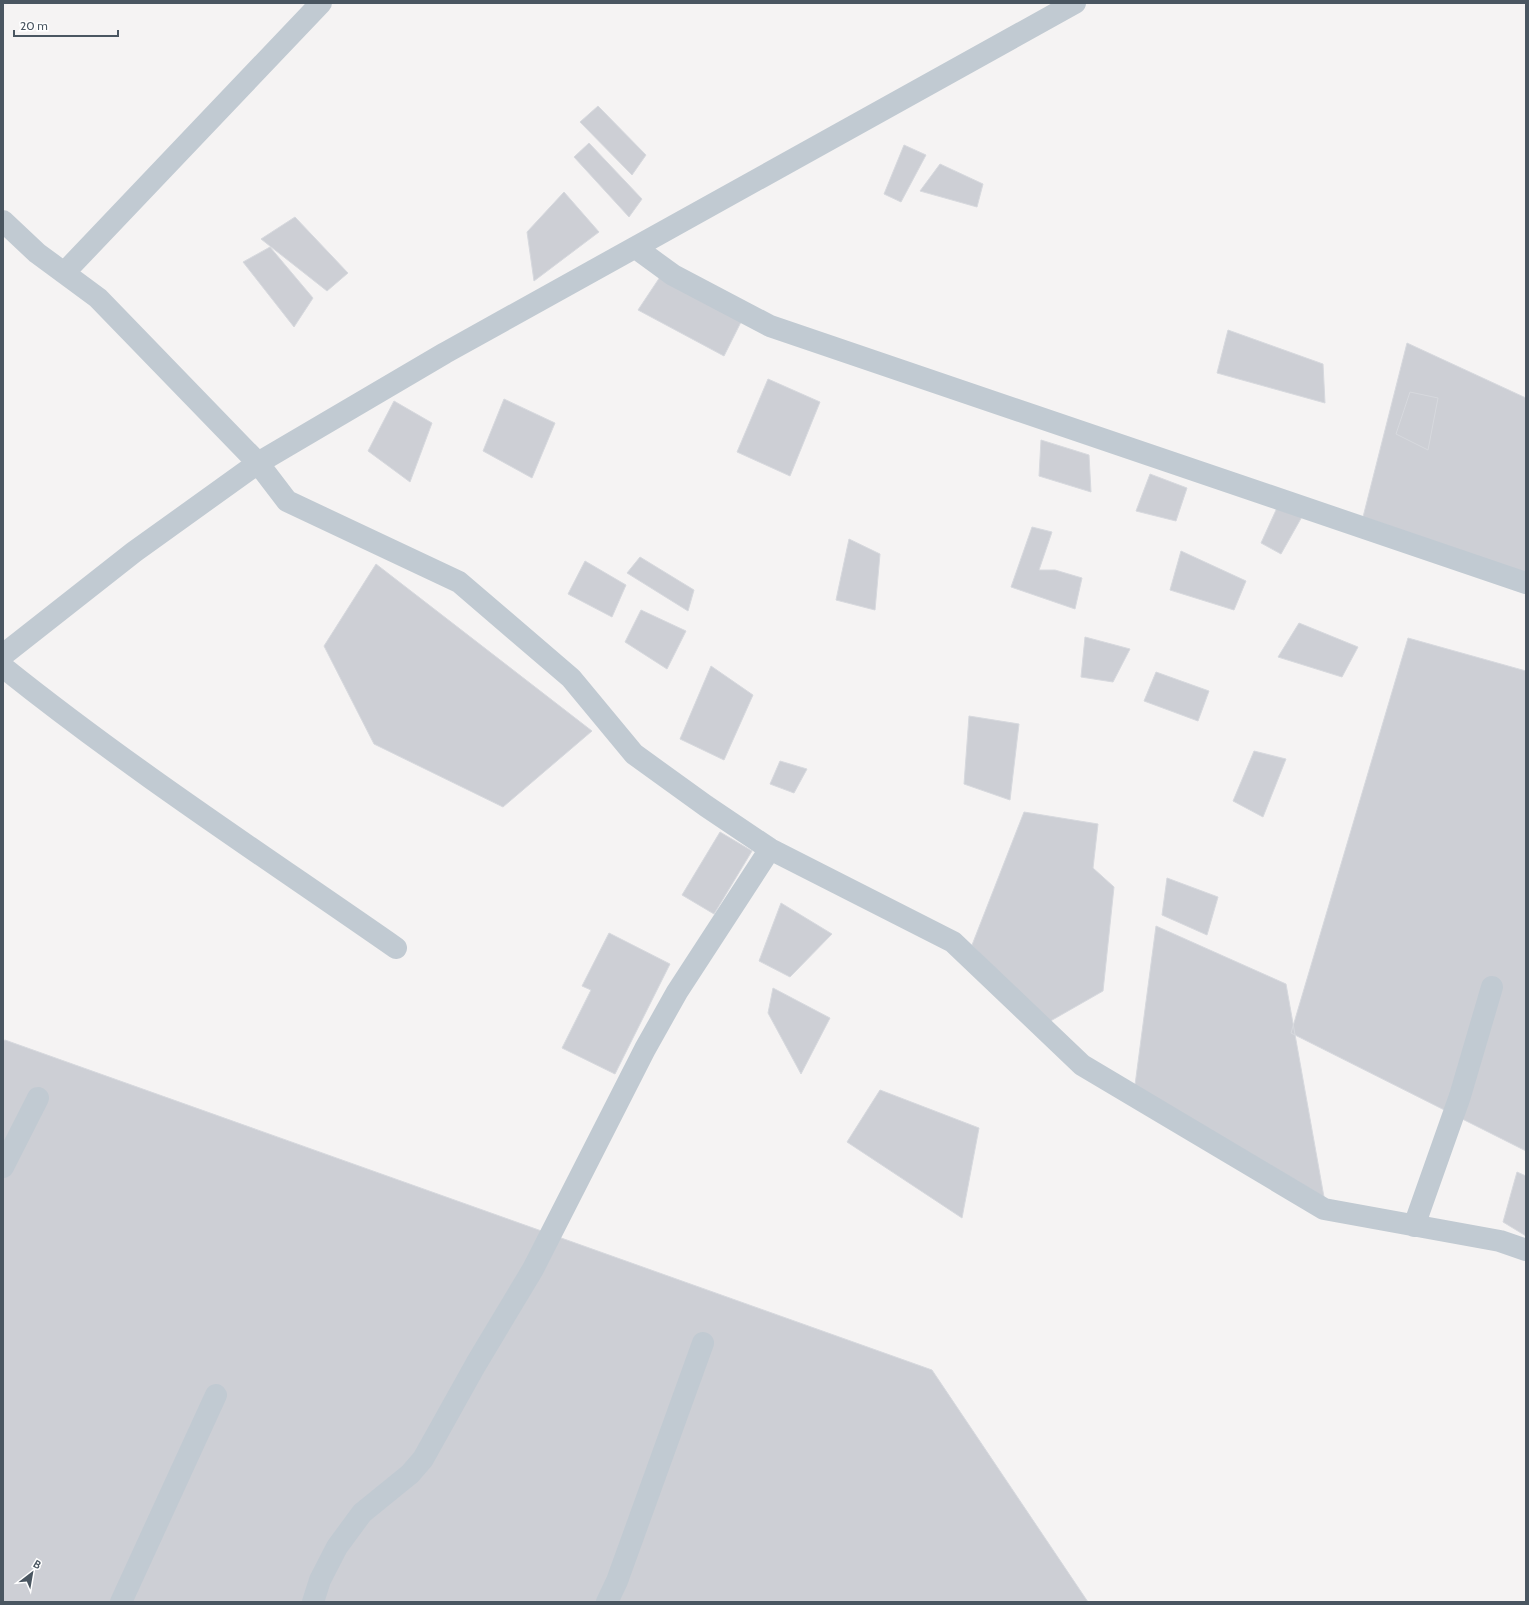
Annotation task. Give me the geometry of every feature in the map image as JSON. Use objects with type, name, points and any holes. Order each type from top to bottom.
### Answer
[{"type":"street","points":[[64,273],[321,3]]},
{"type":"street","points":[[3,656],[134,552],[258,463],[445,353],[1075,3]]},
{"type":"street","points":[[3,221],[37,253],[98,298],[258,463],[287,501],[459,582],[571,678],[634,754],[706,806],[770,849],[953,942],[1082,1066],[1324,1209],[1500,1241],[1526,1250]]},
{"type":"street","points":[[636,248],[673,275],[770,326],[1526,584]]},
{"type":"street","points":[[3,667],[54,708],[396,948]]},
{"type":"street","points":[[313,1602],[320,1580],[337,1547],[362,1514],[410,1474],[423,1460],[476,1364],[533,1269],[644,1049],[709,941],[770,849]]},
{"type":"street","points":[[1414,1226],[1460,1096],[1492,987]]},
{"type":"street","points":[[3,1167],[38,1098]]},
{"type":"street","points":[[607,1602],[617,1581],[703,1343]]},
{"type":"street","points":[[121,1602],[216,1395]]},
{"type":"building","points":[[598,106],[646,155],[632,175],[580,122]]},
{"type":"building","points":[[589,143],[642,199],[629,217],[574,157]]},
{"type":"building","points":[[904,145],[926,155],[901,202],[884,194]]},
{"type":"building","points":[[940,164],[983,184],[977,207],[920,191]]},
{"type":"building","points":[[564,192],[599,232],[534,281],[527,232]]},
{"type":"building","points":[[295,217],[348,273],[327,291],[261,239]]},
{"type":"building","points":[[270,247],[313,298],[294,327],[243,262]]},
{"type":"building","points":[[660,277],[741,322],[724,356],[638,310]]},
{"type":"building","points":[[1228,330],[1323,364],[1325,403],[1217,373]]},
{"type":"building","points":[[1407,343],[1526,398],[1526,573],[1363,517]]},
{"type":"building","points":[[768,379],[820,402],[790,476],[737,452]]},
{"type":"building","points":[[1410,392],[1438,398],[1428,450],[1396,434]]},
{"type":"building","points":[[504,399],[555,423],[532,478],[483,451]]},
{"type":"building","points":[[394,401],[432,423],[410,482],[368,451]]},
{"type":"building","points":[[1041,440],[1089,455],[1091,492],[1039,476]]},
{"type":"building","points":[[1150,474],[1187,488],[1176,521],[1136,511]]},
{"type":"building","points":[[1281,499],[1308,506],[1281,554],[1261,543]]},
{"type":"building","points":[[1032,527],[1052,532],[1039,570],[1055,570],[1082,578],[1075,609],[1011,587]]},
{"type":"building","points":[[849,539],[880,554],[875,610],[836,600]]},
{"type":"building","points":[[1181,551],[1246,581],[1234,610],[1170,590]]},
{"type":"building","points":[[640,557],[694,590],[688,611],[627,573]]},
{"type":"building","points":[[585,561],[626,585],[612,617],[568,594]]},
{"type":"building","points":[[376,564],[592,731],[503,807],[374,744],[324,646]]},
{"type":"building","points":[[641,610],[686,631],[667,669],[625,642]]},
{"type":"building","points":[[1299,623],[1358,647],[1342,677],[1278,657]]},
{"type":"building","points":[[1085,637],[1130,649],[1113,682],[1081,677]]},
{"type":"building","points":[[1408,638],[1526,671],[1526,1151],[1291,1033]]},
{"type":"building","points":[[711,666],[753,695],[724,760],[680,739]]},
{"type":"building","points":[[1156,672],[1209,691],[1198,721],[1144,701]]},
{"type":"building","points":[[969,716],[1019,724],[1010,800],[964,784]]},
{"type":"building","points":[[1254,751],[1286,759],[1263,817],[1233,801]]},
{"type":"building","points":[[780,761],[807,769],[794,793],[770,784]]},
{"type":"building","points":[[1024,812],[1098,824],[1093,868],[1114,887],[1103,991],[1047,1023],[972,945]]},
{"type":"building","points":[[720,832],[752,851],[714,914],[682,895]]},
{"type":"building","points":[[1167,878],[1218,897],[1207,935],[1162,915]]},
{"type":"building","points":[[781,903],[832,934],[790,977],[759,961]]},
{"type":"building","points":[[1156,926],[1286,984],[1324,1197],[1135,1085]]},
{"type":"building","points":[[609,933],[670,964],[615,1074],[562,1048],[591,990],[582,986]]},
{"type":"building","points":[[773,988],[830,1018],[801,1074],[768,1013]]},
{"type":"building","points":[[5,1040],[932,1370],[1088,1602],[3,1602],[3,1041]]},
{"type":"building","points":[[880,1090],[979,1128],[962,1218],[847,1142]]},
{"type":"building","points":[[1517,1172],[1526,1176],[1526,1236],[1503,1222]]}]
